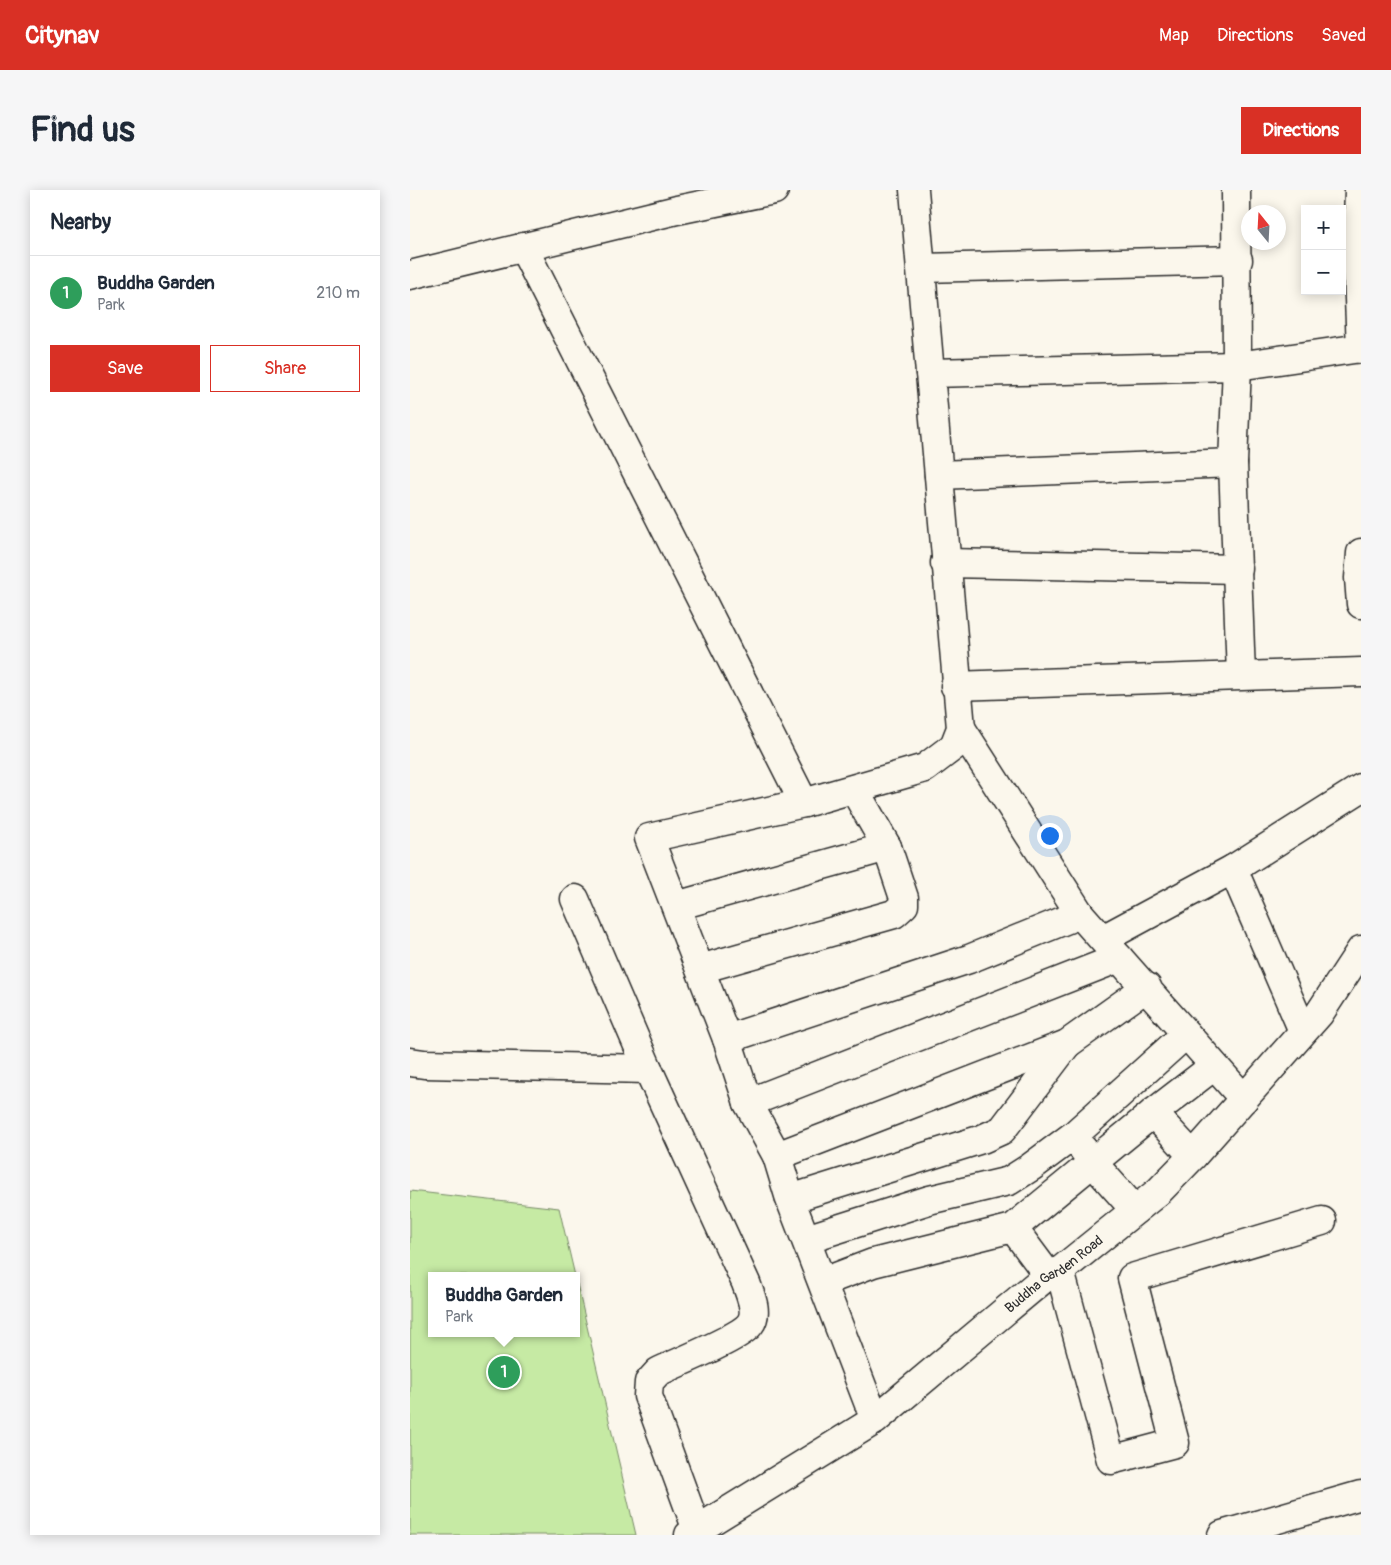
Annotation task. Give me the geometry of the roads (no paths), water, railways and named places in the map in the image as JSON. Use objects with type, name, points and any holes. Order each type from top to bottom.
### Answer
[{"type":"street","points":[[410,275],[677,210],[774,190]]},
{"type":"street","points":[[914,190],[922,268],[955,686],[961,728],[1080,914],[1244,1099]]},
{"type":"street","points":[[1236,190],[1238,260],[1237,366],[1233,463],[1240,675]]},
{"type":"street","points":[[930,373],[1237,366],[1361,349],[1359,190]]},
{"type":"street","points":[[522,247],[804,803]]},
{"type":"street","points":[[922,268],[1238,260]]},
{"type":"street","points":[[938,475],[1233,463]]},
{"type":"street","points":[[945,563],[1238,569]]},
{"type":"street","points":[[955,686],[1361,672]]},
{"type":"street","points":[[875,1420],[824,1282],[790,1199],[777,1156],[748,1103],[727,1039],[649,838],[804,803],[925,768],[954,746],[961,728]]},
{"type":"street","points":[[748,1103],[1111,949],[1361,788]]},
{"type":"street","points":[[700,969],[894,914],[900,910],[904,905],[904,898],[888,847],[854,789]]},
{"type":"street","points":[[676,906],[888,847]]},
{"type":"street","points":[[1233,869],[1303,1031]]},
{"type":"street","points":[[575,898],[648,1069],[746,1283],[754,1307],[751,1323],[739,1333],[658,1372],[649,1382],[648,1396],[693,1533]]},
{"type":"street","points":[[727,1039],[969,959],[1080,914]]},
{"type":"street","name":"Buddha Garden Road","points":[[693,1533],[875,1420],[1054,1273],[1159,1191],[1194,1156],[1319,1014],[1361,950]]},
{"type":"street","points":[[777,1156],[1067,1044],[1147,988]]},
{"type":"street","points":[[806,1239],[930,1200],[1009,1181],[1032,1167],[1074,1135],[1186,1034]]},
{"type":"street","points":[[790,1199],[982,1139],[1002,1130],[1067,1044]]},
{"type":"street","points":[[410,1062],[424,1064],[648,1069]]},
{"type":"street","points":[[824,1282],[873,1263],[1013,1228],[1094,1164],[1153,1113],[1214,1066]]},
{"type":"street","points":[[1153,1113],[1194,1156]]},
{"type":"street","points":[[1074,1135],[1094,1164],[1135,1210]]},
{"type":"street","points":[[1013,1228],[1054,1273],[1112,1460],[1175,1443],[1132,1278],[1322,1221]]},
{"type":"street","points":[[1222,1535],[1361,1495]]},
{"type":"place","name":"Buddha Garden","points":[[504,1372]]}]
